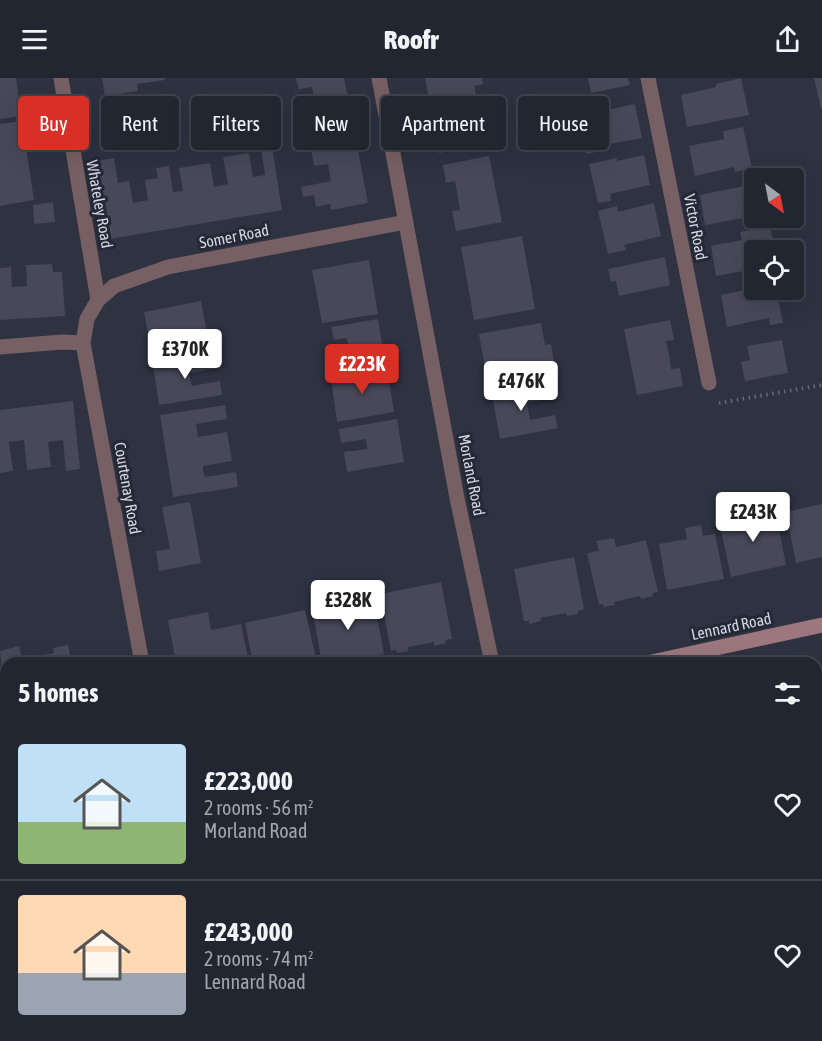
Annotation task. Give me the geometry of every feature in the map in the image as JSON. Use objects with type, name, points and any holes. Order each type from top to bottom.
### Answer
[{"type":"street","name":"Whateley Road","points":[[61,78],[67,126],[99,300]]},
{"type":"street","name":"Morland Road","points":[[379,78],[457,498],[491,657]]},
{"type":"street","name":"Victor Road","points":[[648,78],[709,383]]},
{"type":"street","name":"Somer Road","points":[[87,319],[99,300],[114,286],[168,267],[406,222]]},
{"type":"street","name":"Courtenay Road","points":[[87,319],[83,343],[141,657]]},
{"type":"street","points":[[0,347],[62,342],[83,343]]},
{"type":"street","name":"Lennard Road","points":[[675,657],[822,625]]},
{"type":"path","points":[[709,383],[716,404],[822,385]]},
{"type":"building","points":[[0,78],[16,78],[18,116],[0,119]]},
{"type":"building","points":[[102,78],[164,78],[165,80],[137,84],[138,91],[105,96]]},
{"type":"building","points":[[296,78],[344,78],[347,96],[314,96],[312,87],[299,89]]},
{"type":"building","points":[[425,78],[482,78],[483,84],[474,86],[476,96],[428,96]]},
{"type":"building","points":[[588,78],[628,78],[630,85],[591,93]]},
{"type":"building","points":[[741,78],[749,115],[687,127],[681,95],[716,87],[716,84]]},
{"type":"building","points":[[814,78],[822,78],[822,109],[821,109]]},
{"type":"building","points":[[635,104],[642,138],[609,144],[609,110]]},
{"type":"building","points":[[18,122],[18,150],[26,150],[34,200],[0,206],[0,124]]},
{"type":"building","points":[[743,127],[752,168],[744,168],[735,172],[734,167],[695,176],[689,146],[724,139],[723,131]]},
{"type":"building","points":[[261,150],[272,150],[282,210],[109,239],[96,161],[114,158],[118,183],[129,181],[133,203],[148,200],[145,180],[158,178],[156,168],[169,166],[173,192],[183,191],[179,168],[210,163],[214,187],[228,184],[223,157],[249,153],[253,177],[265,175]]},
{"type":"building","points":[[311,150],[358,150],[368,203],[331,210],[330,204],[316,207],[314,195],[303,197],[301,187],[331,181],[328,164],[314,166]]},
{"type":"building","points":[[438,150],[456,150],[439,153]]},
{"type":"building","points":[[585,150],[600,150],[600,151],[586,154]]},
{"type":"building","points":[[644,155],[650,185],[610,194],[611,201],[598,203],[589,164]]},
{"type":"building","points":[[489,156],[502,222],[456,231],[452,211],[460,210],[455,181],[446,183],[443,165]]},
{"type":"building","points":[[744,186],[744,218],[705,225],[700,195]]},
{"type":"building","points":[[53,202],[55,222],[34,224],[33,205]]},
{"type":"building","points":[[654,203],[661,236],[624,245],[626,250],[608,254],[598,211],[617,206],[618,212]]},
{"type":"building","points":[[770,228],[773,240],[744,240],[744,271],[716,276],[711,246],[742,240],[740,232]]},
{"type":"building","points":[[522,236],[535,309],[474,320],[461,247]]},
{"type":"building","points":[[665,257],[670,285],[619,296],[616,281],[611,282],[608,269]]},
{"type":"building","points":[[369,260],[378,314],[322,323],[312,270]]},
{"type":"building","points":[[52,264],[53,272],[62,272],[65,316],[0,320],[0,268],[11,267],[12,287],[27,286],[26,265]]},
{"type":"building","points":[[744,290],[744,300],[778,300],[783,323],[770,325],[769,318],[727,327],[721,295]]},
{"type":"building","points":[[201,301],[209,345],[152,356],[144,312]]},
{"type":"building","points":[[378,319],[385,362],[339,369],[337,357],[350,354],[347,338],[334,340],[331,327]]},
{"type":"building","points":[[670,320],[674,340],[666,341],[671,369],[680,368],[683,386],[637,395],[624,329]]},
{"type":"building","points":[[541,323],[545,345],[551,344],[555,367],[487,379],[479,334]]},
{"type":"building","points":[[782,340],[788,373],[745,381],[741,362],[750,360],[747,346]]},
{"type":"building","points":[[218,354],[220,368],[189,373],[192,386],[220,381],[222,395],[159,405],[153,364]]},
{"type":"building","points":[[387,369],[394,412],[337,422],[331,378]]},
{"type":"building","points":[[549,384],[551,398],[527,403],[530,420],[555,415],[558,428],[500,439],[492,395]]},
{"type":"building","points":[[73,401],[80,469],[66,471],[63,440],[48,442],[51,467],[27,470],[24,440],[9,442],[13,471],[0,473],[0,410]]},
{"type":"building","points":[[225,405],[227,419],[196,424],[198,437],[227,432],[232,461],[203,466],[203,471],[205,477],[236,472],[238,487],[173,497],[160,415]]},
{"type":"building","points":[[397,419],[404,462],[347,472],[344,452],[367,449],[366,439],[341,443],[339,429]]},
{"type":"building","points":[[190,502],[201,563],[159,571],[156,551],[170,549],[162,507]]},
{"type":"building","points":[[822,504],[822,557],[796,563],[786,512]]},
{"type":"building","points":[[775,509],[786,565],[731,577],[719,521]]},
{"type":"building","points":[[701,525],[703,536],[715,534],[724,579],[667,590],[659,544],[687,539],[685,528]]},
{"type":"building","points":[[614,538],[616,547],[646,540],[658,592],[652,593],[653,596],[641,599],[640,596],[614,602],[615,605],[604,607],[603,604],[599,605],[587,553],[599,551],[596,541]]},
{"type":"building","points":[[574,557],[584,609],[578,611],[578,614],[567,616],[566,613],[540,618],[541,621],[529,624],[529,621],[524,621],[514,569]]},
{"type":"building","points":[[441,582],[452,639],[434,646],[434,642],[408,647],[408,651],[397,653],[396,650],[391,651],[380,594]]},
{"type":"building","points":[[373,596],[384,654],[377,655],[378,657],[321,657],[312,608]]},
{"type":"building","points":[[305,610],[316,657],[252,657],[245,623]]},
{"type":"building","points":[[208,612],[211,630],[241,624],[248,657],[175,657],[168,620]]},
{"type":"building","points":[[68,645],[71,657],[38,657],[54,653],[53,648]]},
{"type":"building","points":[[19,646],[22,657],[1,657],[0,651]]}]
